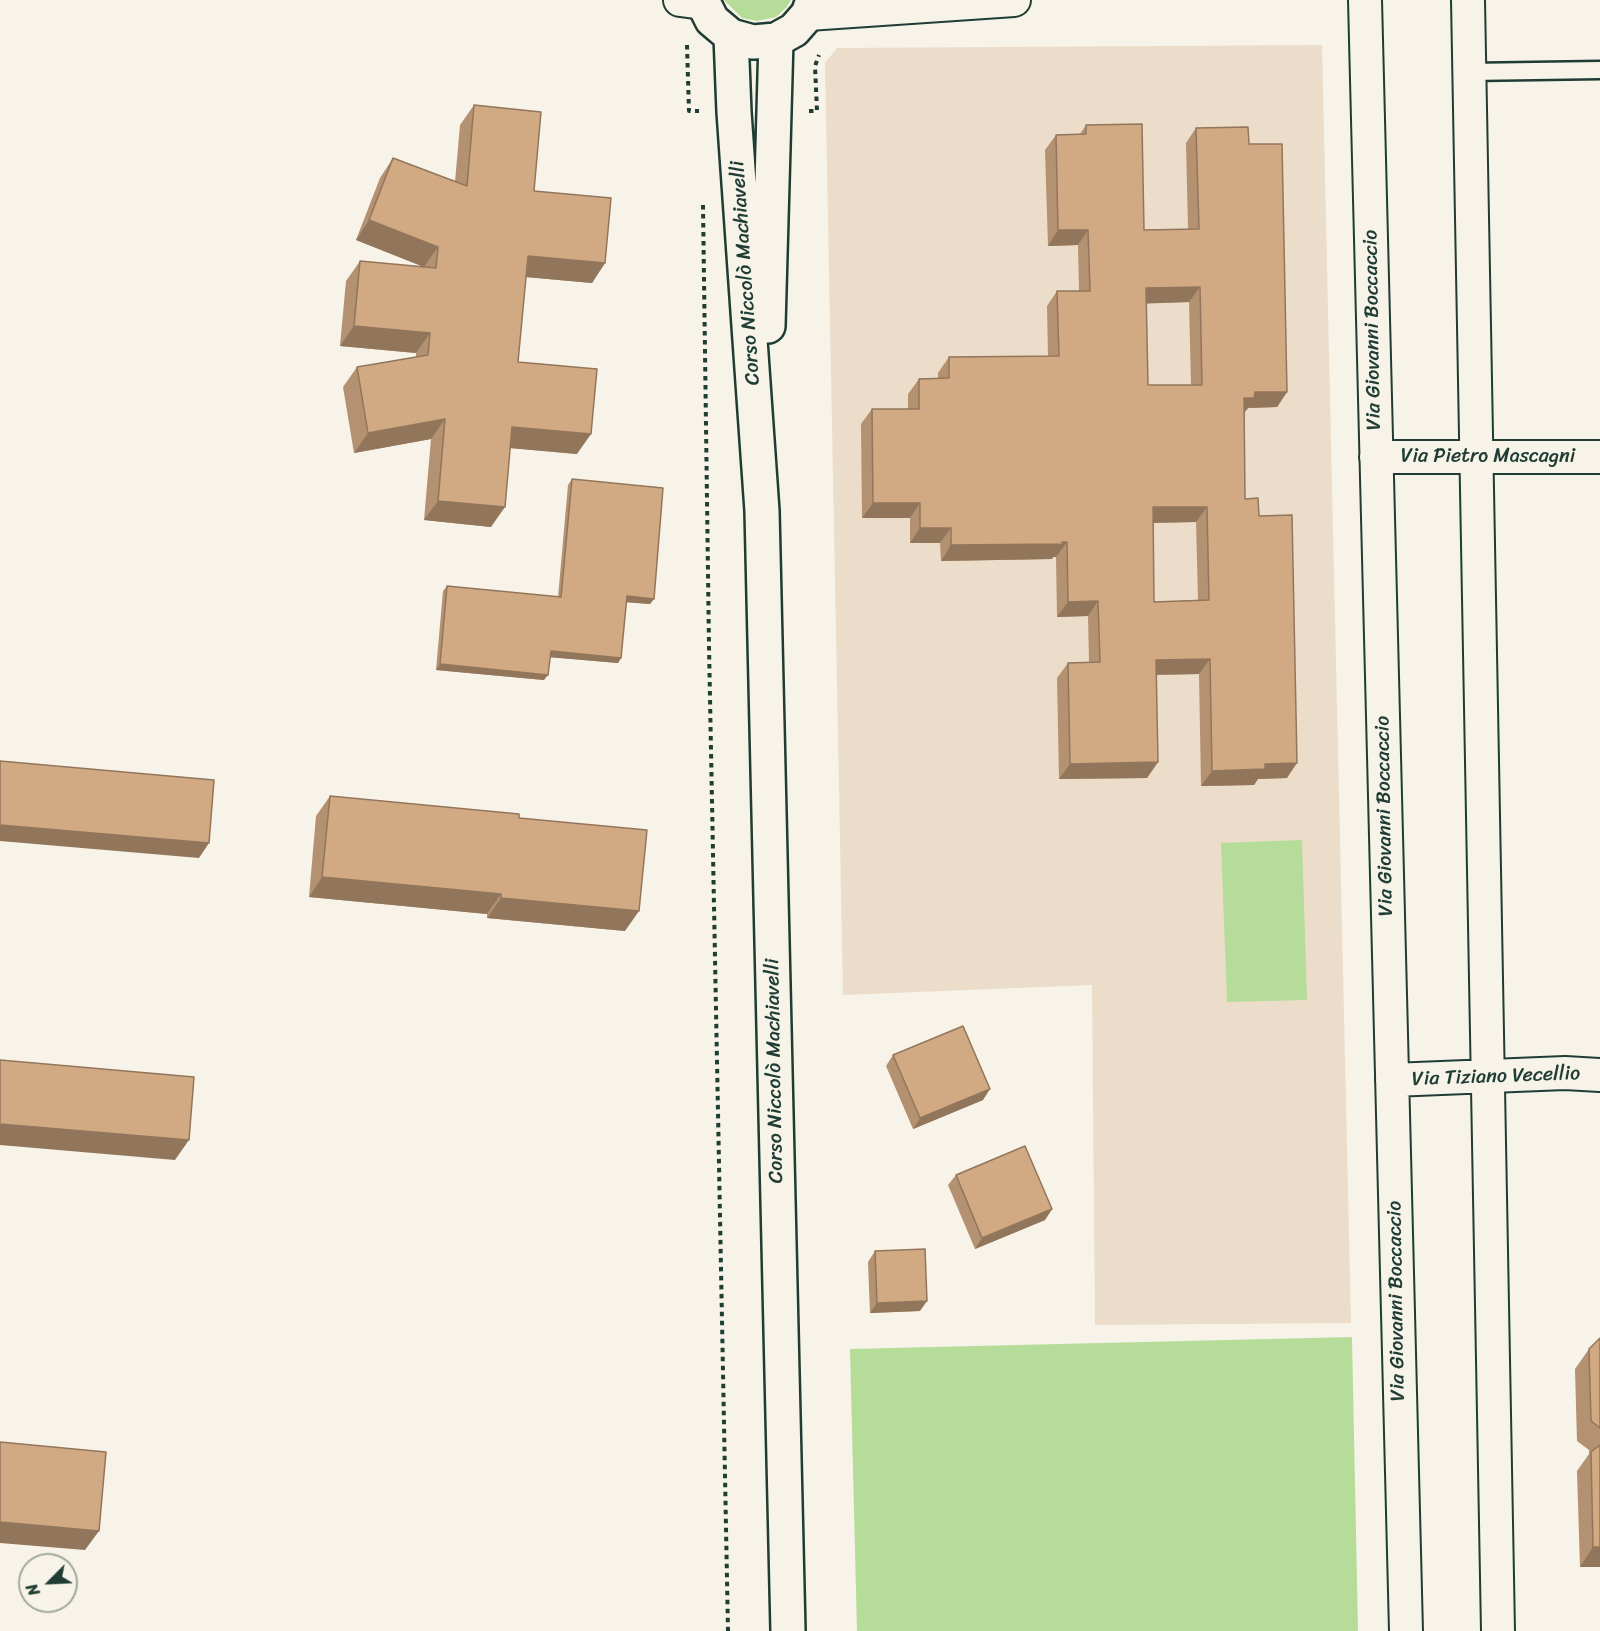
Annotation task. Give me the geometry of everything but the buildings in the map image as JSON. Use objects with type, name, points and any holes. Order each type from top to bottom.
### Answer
[{"type":"street","points":[[695,1],[731,36],[753,42],[776,40],[794,30],[811,7],[1014,0]]},
{"type":"street","name":"Via Giovanni Boccaccio","points":[[1365,0],[1406,1631]]},
{"type":"street","points":[[1468,0],[1498,1631]]},
{"type":"street","name":"Corso Niccolò Machiavelli","points":[[731,36],[762,511],[788,1631]]},
{"type":"street","name":"Corso Niccolò Machiavelli","points":[[762,511],[776,40]]},
{"type":"street","name":"Via Pietro Mascagni","points":[[1376,458],[1600,458]]},
{"type":"street","name":"Via Tiziano Vecellio","points":[[1392,1080],[1564,1073],[1600,1075]]},
{"type":"lane","points":[[1469,72],[1600,70]]},
{"type":"path","points":[[703,194],[709,646],[728,1631]]},
{"type":"shaded area","points":[[1322,45],[1351,1323],[1095,1325],[1092,985],[843,995],[825,63],[837,48]]},
{"type":"green space","points":[[724,0],[791,0],[776,17],[757,21],[742,18]]},
{"type":"green space","points":[[1302,840],[1307,1000],[1227,1002],[1221,843]]},
{"type":"green space","points":[[1352,1337],[1358,1631],[857,1631],[850,1349]]}]
